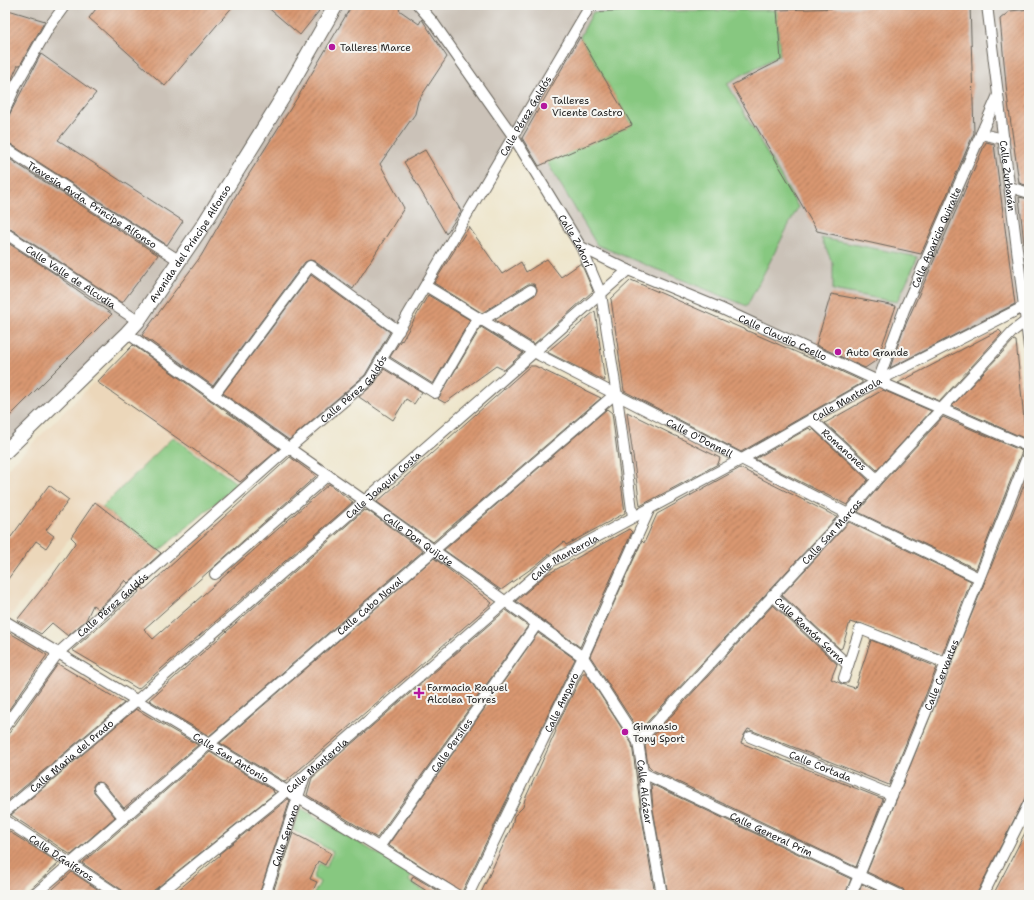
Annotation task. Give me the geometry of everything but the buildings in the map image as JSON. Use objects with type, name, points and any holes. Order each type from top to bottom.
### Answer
[{"type":"street","points":[[5,110],[16,85],[65,5]]},
{"type":"street","name":"Avenida del Príncipe Alfonso","points":[[5,452],[127,333],[138,320],[204,224],[288,89],[336,5]]},
{"type":"street","name":"Calle Zahorí","points":[[418,5],[434,22],[513,136],[581,247],[600,294],[633,517]]},
{"type":"street","name":"Calle Pérez Galdós","points":[[5,726],[58,653],[289,448],[370,379],[590,6],[625,5]]},
{"type":"street","name":"Calle Zurbarán","points":[[991,5],[998,95],[1026,306],[1029,347]]},
{"type":"street","name":"Calle Aparicio Quiralte","points":[[878,381],[904,310],[998,95]]},
{"type":"street","points":[[981,134],[1004,139]]},
{"type":"street","name":"Travesia Avda. Principe Alfonso","points":[[5,148],[180,261]]},
{"type":"street","points":[[1010,187],[1029,193]]},
{"type":"street","name":"Calle Valle de Alcudia","points":[[5,233],[138,320]]},
{"type":"street","name":"Calle Claudio Coello","points":[[581,247],[628,270],[720,308],[878,381],[1029,447]]},
{"type":"street","points":[[214,395],[310,266],[399,331]]},
{"type":"street","name":"Calle Joaquín Costa","points":[[137,700],[628,270]]},
{"type":"street","name":"Calle O'Donnell","points":[[426,286],[534,352],[848,514],[979,578]]},
{"type":"street","points":[[382,360],[435,393],[480,320],[531,290]]},
{"type":"street","name":"Calle Manterola","points":[[158,895],[287,791],[552,561],[742,459],[878,381],[1026,306]]},
{"type":"street","name":"Calle San Marcos","points":[[638,742],[848,514],[877,479],[942,408],[1013,331],[1026,321]]},
{"type":"street","name":"Calle Don Quijote","points":[[127,333],[366,501],[433,551],[583,657]]},
{"type":"street","name":"Calle Cabo Noval","points":[[34,895],[616,395]]},
{"type":"street","name":"Romanones","points":[[811,419],[877,479]]},
{"type":"street","name":"Calle Cervantes","points":[[851,895],[946,663],[1029,452]]},
{"type":"street","points":[[215,574],[328,475]]},
{"type":"street","name":"Calle Amparo","points":[[468,895],[583,657],[650,508]]},
{"type":"street","name":"Calle Ramón Serna","points":[[772,595],[848,665]]},
{"type":"street","name":"Calle San Antonio","points":[[5,621],[298,797],[457,895]]},
{"type":"street","name":"Calle Persiles","points":[[379,847],[537,624]]},
{"type":"street","name":"Calle Ramón Serna","points":[[844,678],[860,629],[946,663]]},
{"type":"street","name":"Calle Alcázar","points":[[583,657],[638,742],[647,810],[662,895]]},
{"type":"street","name":"Calle Maria del Prado","points":[[5,812],[137,700]]},
{"type":"street","name":"Calle Cortada","points":[[750,737],[892,795]]},
{"type":"street","name":"Calle General Prim","points":[[643,773],[900,895]]},
{"type":"street","name":"Calle Serrano","points":[[265,895],[305,775]]},
{"type":"street","points":[[99,788],[124,818]]},
{"type":"street","points":[[983,895],[1029,804]]},
{"type":"street","name":"Calle D.Gaiferos","points":[[5,820],[118,895]]},
{"type":"shaded area","points":[[5,5],[1029,5],[1029,309],[878,381],[581,247],[513,136],[370,379],[289,448],[127,333],[5,451]]},
{"type":"shaded area","points":[[94,382],[173,437],[102,507],[95,502],[71,537],[10,617],[5,614],[5,471]]},
{"type":"green space","points":[[777,10],[780,55],[727,83],[798,207],[747,306],[597,245],[547,162],[632,125],[580,37],[593,12]]},
{"type":"green space","points":[[821,238],[918,257],[897,302],[833,290],[833,264]]},
{"type":"green space","points":[[173,437],[238,484],[159,551],[102,507]]},
{"type":"green space","points":[[301,808],[412,874],[409,881],[431,895],[313,895],[320,882],[313,878],[319,863],[326,867],[333,852],[293,830]]},
{"type":"place","name":"Talleres Marce","points":[[332,47]]},
{"type":"place","name":"Talleres Vicente Castro","points":[[544,106]]},
{"type":"place","name":"Auto Grande","points":[[838,352]]},
{"type":"place","name":"Farmacia Raquel Alcolea Torres","points":[[419,693]]},
{"type":"place","name":"Gimnasio Tony Sport","points":[[625,732]]}]
